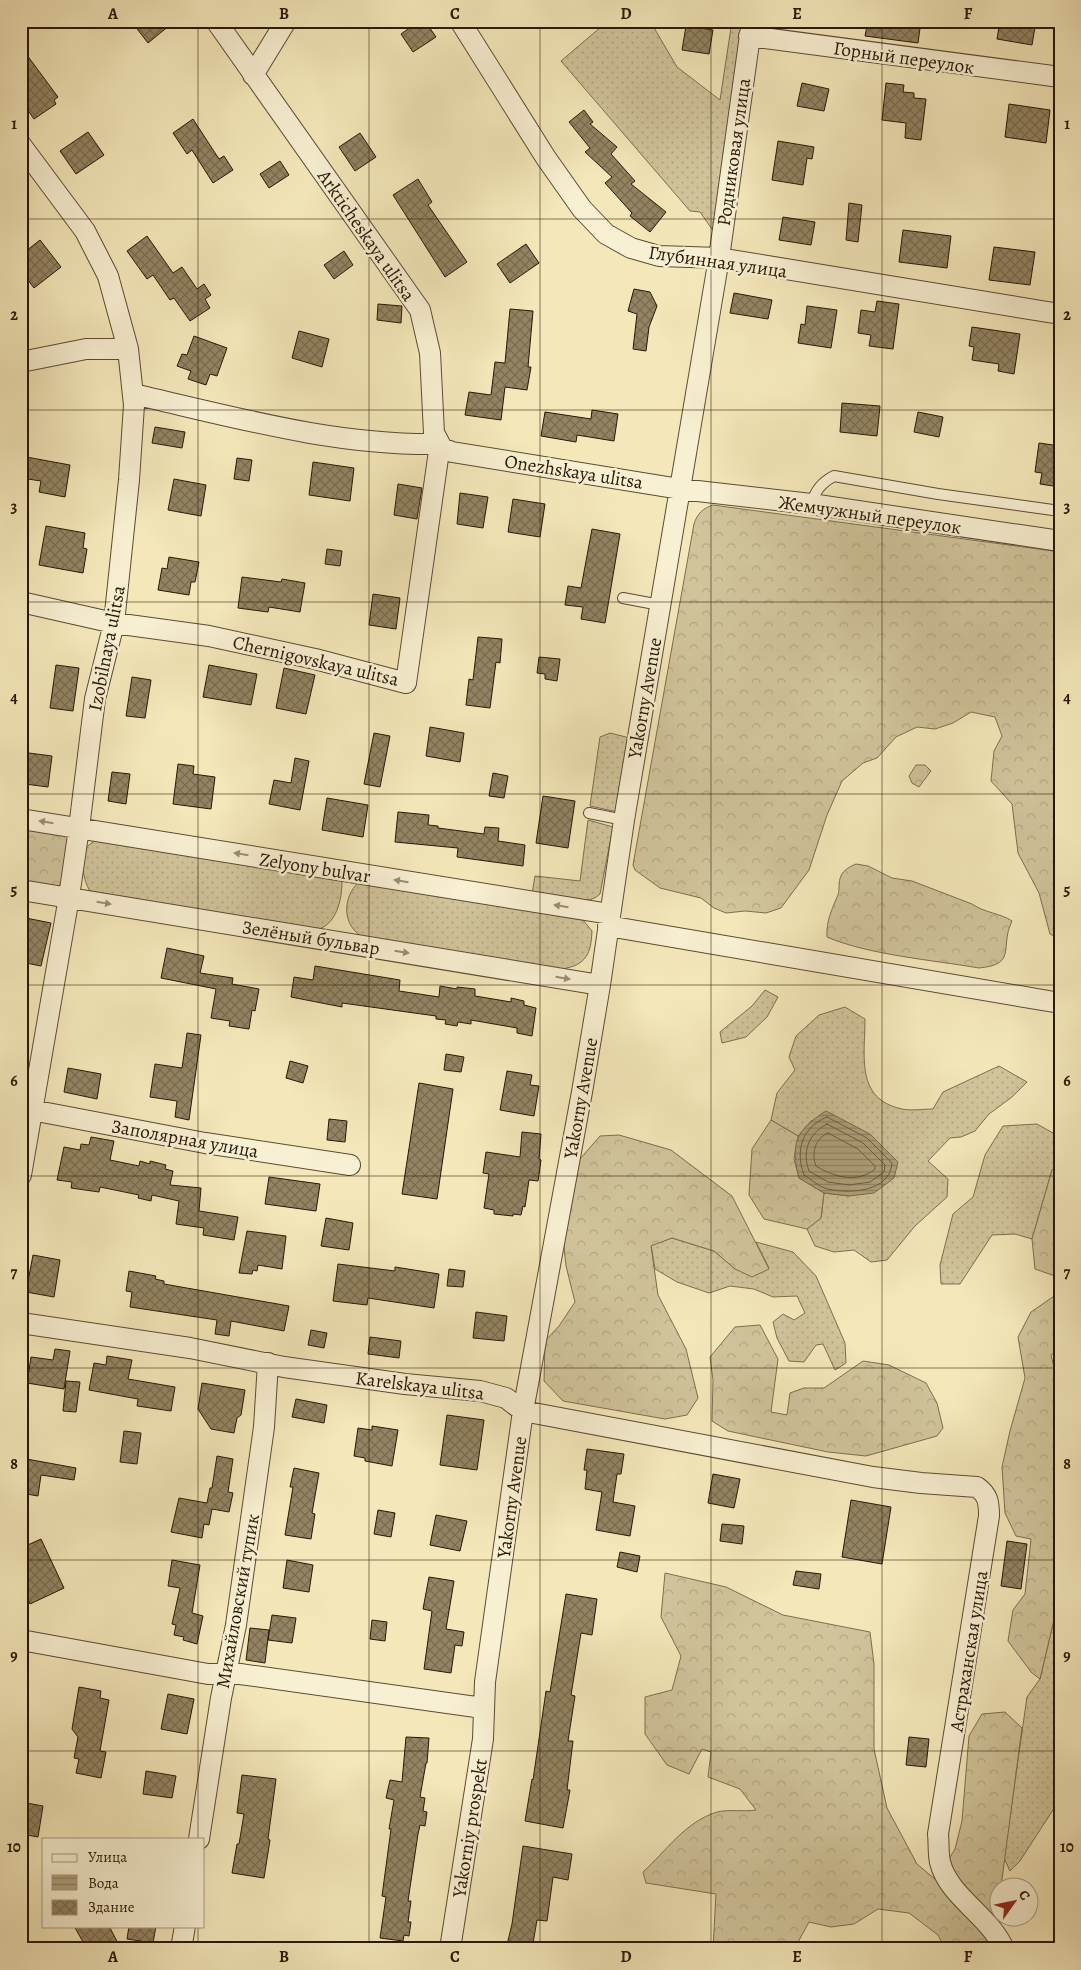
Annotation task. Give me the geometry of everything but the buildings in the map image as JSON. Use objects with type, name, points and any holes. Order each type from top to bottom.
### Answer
[{"type":"street","name":"Arkticheskaya ulitsa","points":[[216,21],[420,310],[430,354],[434,433],[440,444]]},
{"type":"street","points":[[253,75],[286,21]]},
{"type":"street","name":"Глубинная улица","points":[[460,21],[546,158],[582,209],[606,234],[631,248],[660,256],[718,258],[1060,314]]},
{"type":"street","name":"Родниковая улица","points":[[680,489],[718,258],[750,29]]},
{"type":"street","name":"Горный переулок","points":[[750,29],[1060,77]]},
{"type":"street","name":"Izobilnaya ulitsa","points":[[21,145],[85,231],[108,276],[128,349],[134,405],[129,480],[114,623],[95,699],[69,897],[26,1108],[21,1175]]},
{"type":"street","points":[[21,362],[86,349],[128,349]]},
{"type":"street","points":[[133,394],[290,430],[379,442],[440,444]]},
{"type":"street","name":"Onezhskaya ulitsa","points":[[440,444],[442,448],[452,452],[680,489]]},
{"type":"street","name":"Chernigovskaya ulitsa","points":[[21,602],[114,623],[209,636],[315,659],[406,683],[440,444]]},
{"type":"street","name":"Жемчужный переулок","points":[[680,489],[811,504],[1060,541]]},
{"type":"street","name":"Yakorny Avenue","points":[[483,1708],[523,1410],[582,1092],[624,820],[680,489]]},
{"type":"street","name":"Zelyony bulvar","points":[[21,819],[609,920],[1060,1003]]},
{"type":"street","name":"Зелёный бульвар","points":[[21,890],[600,984]]},
{"type":"street","name":"Заполярная улица","points":[[26,1108],[205,1143],[350,1164]]},
{"type":"street","name":"Karelskaya ulitsa","points":[[21,1322],[405,1384],[480,1391],[506,1398],[523,1410],[873,1477]]},
{"type":"street","name":"Михайловский тупик","points":[[198,1838],[236,1625],[264,1427],[268,1363]]},
{"type":"street","name":"Астраханская улица","points":[[873,1477],[977,1487],[984,1492],[989,1500],[989,1516],[938,1834],[940,1862],[951,1885],[976,1910],[999,1938],[1004,1949]]},
{"type":"street","points":[[21,1640],[208,1674],[240,1674],[483,1708]]},
{"type":"street","name":"Yakorniy prospekt","points":[[450,1949],[483,1739],[483,1708]]},
{"type":"street","points":[[181,1949],[185,1928]]},
{"type":"lane","points":[[811,504],[817,489],[834,476],[938,494],[1060,511]]},
{"type":"lane","points":[[623,598],[660,605]]},
{"type":"lane","points":[[589,812],[624,820]]},
{"type":"green space","points":[[608,21],[650,21],[677,67],[720,100],[732,21],[744,21],[714,232],[700,212],[690,211],[561,61]]},
{"type":"green space","points":[[713,505],[1053,551],[1060,555],[1060,939],[1050,934],[1039,893],[1018,853],[1012,804],[991,781],[994,751],[1002,736],[995,717],[971,712],[953,723],[935,729],[917,727],[896,737],[877,758],[863,763],[842,781],[827,815],[809,870],[781,908],[766,913],[745,911],[726,913],[714,908],[701,898],[660,888],[635,870],[633,865],[694,524],[701,512]]},
{"type":"green space","points":[[610,733],[630,738],[618,812],[590,806],[600,737]]},
{"type":"green space","points":[[916,765],[925,765],[931,771],[919,787],[912,783],[909,776]]},
{"type":"green space","points":[[588,820],[613,827],[600,894],[594,898],[578,901],[532,894],[535,876],[580,881]]},
{"type":"green space","points":[[21,826],[71,833],[63,887],[21,881]]},
{"type":"green space","points":[[96,840],[338,877],[342,881],[341,896],[337,910],[329,923],[316,930],[90,891],[84,876],[83,858],[86,848]]},
{"type":"green space","points":[[856,864],[868,866],[892,878],[912,881],[1012,921],[1008,931],[1003,958],[999,963],[979,968],[881,953],[827,937],[828,920],[838,895],[841,876],[845,870]]},
{"type":"green space","points":[[359,882],[583,920],[592,931],[589,952],[582,961],[562,969],[363,937],[351,926],[347,911],[350,895],[353,888]]},
{"type":"green space","points":[[765,990],[778,997],[767,1017],[746,1037],[722,1043],[720,1032],[752,1006]]},
{"type":"green space","points":[[845,1007],[865,1019],[864,1061],[866,1074],[876,1096],[887,1104],[906,1110],[933,1109],[943,1092],[999,1066],[1027,1082],[1012,1097],[989,1114],[975,1131],[961,1137],[950,1138],[928,1161],[948,1179],[947,1197],[915,1226],[887,1260],[871,1262],[854,1250],[834,1252],[815,1246],[807,1229],[821,1218],[824,1193],[849,1196],[812,1120],[798,1136],[771,1120],[777,1093],[795,1070],[789,1057],[796,1036],[819,1015]]},
{"type":"green space","points":[[771,1120],[798,1136],[794,1159],[799,1178],[824,1193],[821,1218],[807,1229],[764,1219],[749,1195],[752,1149]]},
{"type":"green space","points":[[1037,1124],[1060,1137],[1060,1164],[1052,1170],[1032,1239],[1015,1234],[992,1235],[960,1284],[941,1284],[940,1265],[953,1214],[973,1197],[985,1155],[1003,1126]]},
{"type":"green space","points":[[619,1135],[671,1150],[732,1196],[769,1269],[752,1277],[735,1269],[714,1251],[672,1238],[651,1246],[658,1295],[686,1349],[698,1398],[687,1415],[665,1419],[563,1401],[544,1381],[545,1341],[559,1326],[575,1302],[566,1266],[562,1230],[579,1160],[600,1136]]},
{"type":"green space","points":[[1060,1164],[1060,1274],[1055,1276],[1035,1269],[1032,1239],[1052,1170]]},
{"type":"green space","points":[[672,1238],[714,1251],[735,1269],[769,1268],[756,1242],[793,1252],[816,1276],[845,1343],[846,1363],[835,1370],[823,1344],[816,1345],[804,1362],[789,1361],[777,1338],[773,1322],[783,1314],[794,1320],[805,1313],[797,1296],[773,1297],[754,1289],[730,1286],[709,1293],[677,1282],[655,1269],[651,1245]]},
{"type":"green space","points":[[1060,1292],[1060,1350],[1051,1355],[1055,1371],[1060,1375],[1060,1594],[1040,1679],[1031,1672],[1008,1641],[1013,1610],[1025,1594],[1031,1539],[1016,1536],[1005,1513],[1002,1467],[1025,1378],[1018,1337],[1031,1312]]},
{"type":"green space","points":[[760,1325],[778,1359],[771,1412],[787,1415],[790,1393],[804,1388],[824,1388],[863,1361],[889,1365],[926,1383],[937,1403],[943,1428],[937,1436],[866,1456],[828,1452],[728,1431],[712,1421],[713,1380],[710,1357],[735,1327]]},
{"type":"green space","points":[[665,1573],[726,1587],[783,1615],[870,1632],[874,1664],[874,1749],[887,1808],[917,1864],[936,1880],[955,1849],[962,1821],[969,1736],[982,1714],[1005,1712],[1022,1728],[1002,1878],[988,1878],[988,1928],[997,1928],[996,1949],[945,1949],[938,1935],[909,1913],[878,1909],[854,1924],[831,1927],[809,1922],[796,1946],[788,1949],[713,1949],[716,1894],[646,1883],[643,1872],[695,1823],[717,1812],[756,1810],[740,1789],[708,1777],[711,1752],[702,1749],[689,1774],[667,1765],[645,1734],[645,1697],[672,1690],[681,1656],[661,1617]]},
{"type":"green space","points":[[1060,1594],[1060,1799],[1020,1861],[1010,1871],[1004,1858],[1027,1697],[1040,1679]]},
{"type":"water","points":[[826,1111],[870,1134],[898,1162],[894,1178],[874,1193],[849,1196],[824,1193],[799,1178],[795,1155],[798,1138],[808,1125]]}]
